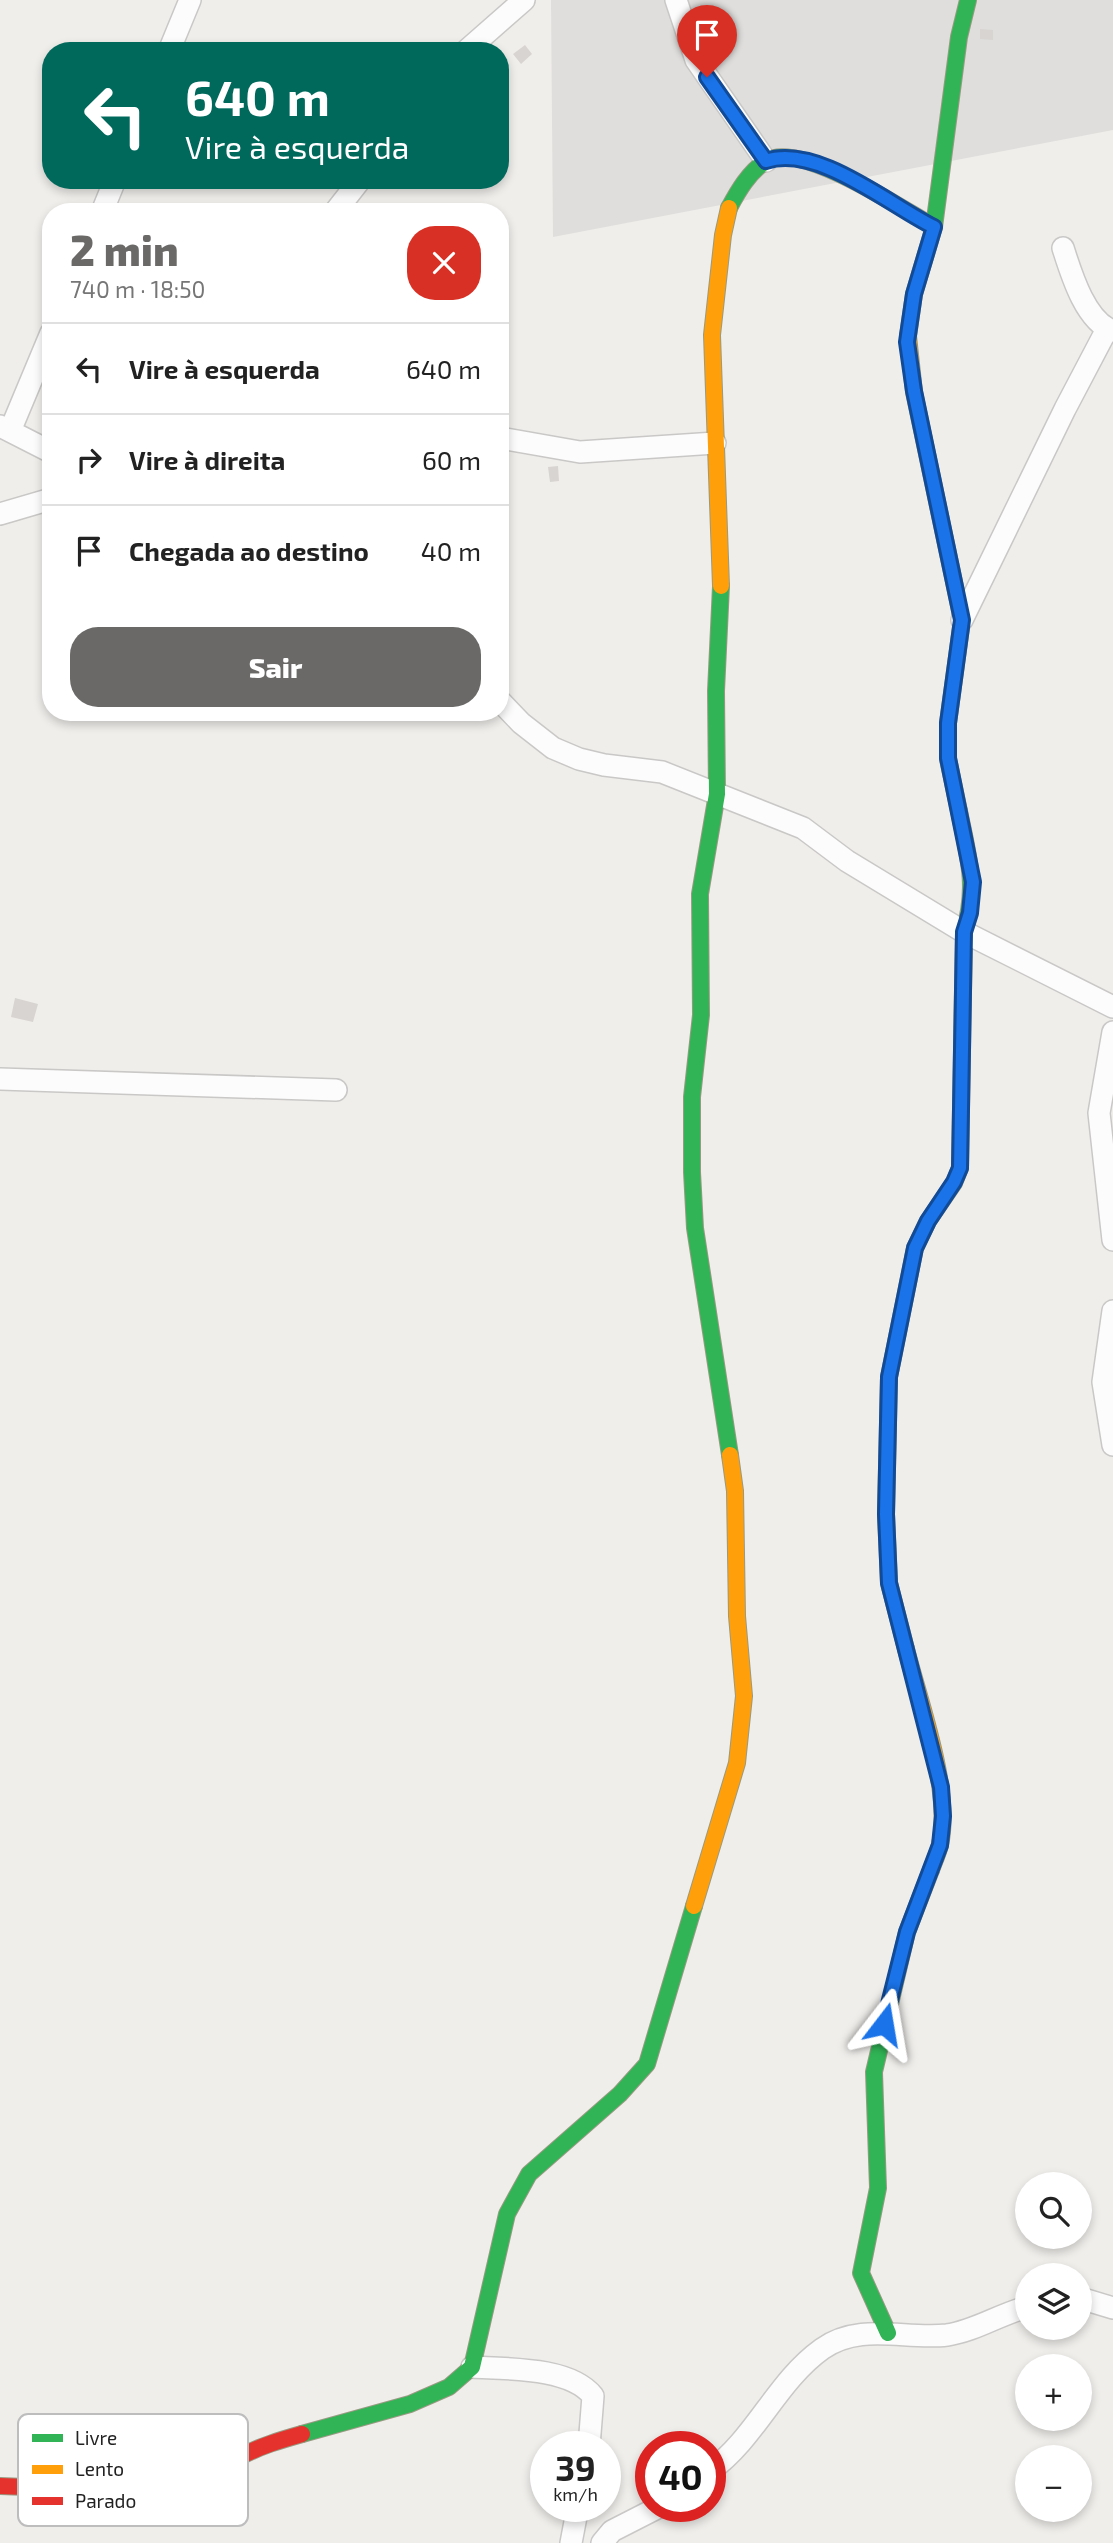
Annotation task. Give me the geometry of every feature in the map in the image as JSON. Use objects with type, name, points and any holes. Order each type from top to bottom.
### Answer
[{"type":"street","points":[[173,42],[190,0]]},
{"type":"street","points":[[476,42],[524,0]]},
{"type":"street","points":[[676,0],[696,60],[766,161]]},
{"type":"street","points":[[962,620],[914,391],[907,342],[914,294],[934,227],[959,37],[968,0]]},
{"type":"street","points":[[248,2454],[265,2445],[410,2404],[449,2388],[472,2367],[507,2214],[529,2174],[628,2087],[647,2064],[737,1763],[744,1696],[737,1616],[734,1491],[695,1228],[692,1172],[692,1097],[701,1015],[700,894],[717,793],[716,691],[722,563],[712,335],[723,235],[729,208],[741,185],[766,161],[779,157],[796,159],[839,172],[934,227]]},
{"type":"street","points":[[342,203],[353,189]]},
{"type":"street","points":[[888,2333],[861,2273],[878,2188],[874,2072],[907,1932],[940,1845],[943,1816],[941,1787],[889,1583],[886,1514],[889,1377],[915,1248],[960,1168],[964,932],[970,913],[973,882],[948,758],[948,723],[962,620],[1065,409],[1110,330],[1091,311],[1076,287],[1063,248]]},
{"type":"street","points":[[42,352],[5,428],[42,447]]},
{"type":"street","points":[[509,440],[580,452],[715,443]]},
{"type":"street","points":[[0,514],[42,502]]},
{"type":"street","points":[[509,710],[553,748],[570,755],[604,765],[662,772],[807,830],[847,861],[964,932],[1113,1007]]},
{"type":"street","points":[[1113,1032],[1099,1113],[1113,1240]]},
{"type":"street","points":[[0,1079],[336,1090]]},
{"type":"street","points":[[1113,1311],[1103,1382],[1113,1445]]},
{"type":"street","points":[[1092,2302],[1113,2308]]},
{"type":"street","points":[[726,2458],[736,2450],[787,2381],[822,2348],[846,2337],[888,2333],[944,2335],[968,2331],[1015,2310]]},
{"type":"street","points":[[472,2367],[537,2372],[569,2379],[586,2388],[593,2396],[590,2431]]},
{"type":"street","points":[[0,2486],[18,2487]]},
{"type":"street","points":[[602,2543],[612,2530],[635,2519]]},
{"type":"street","points":[[571,2543],[575,2522]]},
{"type":"shaded area","points":[[551,0],[1113,0],[1113,130],[553,237]]},
{"type":"building","points":[[980,29],[993,30],[993,40],[980,39]]},
{"type":"building","points":[[525,45],[532,54],[521,64],[513,54]]},
{"type":"building","points":[[558,466],[559,481],[550,482],[548,467]]},
{"type":"building","points":[[15,998],[38,1004],[33,1022],[11,1017]]},
{"type":"traffic: fast","points":[[908,336],[914,294],[934,227],[959,37],[968,0]]},
{"type":"traffic: fast","points":[[729,208],[754,171],[766,161],[782,157],[802,160],[851,179],[934,227]]},
{"type":"traffic: fast","points":[[721,586],[716,691],[717,794],[700,894],[701,1015],[692,1097],[692,1172],[695,1228],[730,1455]]},
{"type":"traffic: fast","points":[[906,1649],[889,1583],[886,1514],[889,1377],[915,1248],[928,1221],[954,1183],[960,1168],[964,932],[971,885],[959,811]]},
{"type":"traffic: fast","points":[[888,2333],[861,2273],[878,2188],[874,2072],[907,1932],[931,1870]]},
{"type":"traffic: fast","points":[[302,2434],[410,2404],[449,2387],[472,2367],[507,2214],[529,2174],[620,2094],[647,2064],[694,1906]]},
{"type":"traffic: slow","points":[[721,586],[712,335],[723,235],[729,208]]},
{"type":"traffic: slow","points":[[908,336],[914,392],[962,620],[948,723],[948,759],[959,811]]},
{"type":"traffic: slow","points":[[694,1906],[737,1763],[744,1696],[737,1616],[735,1491],[730,1455]]},
{"type":"traffic: slow","points":[[906,1649],[933,1747],[942,1799],[940,1845],[931,1870]]},
{"type":"traffic: jam","points":[[248,2453],[302,2434]]},
{"type":"traffic: jam","points":[[0,2486],[18,2487]]},
{"type":"route","points":[[707,77],[766,161],[779,157],[796,159],[839,172],[908,215],[934,227],[914,294],[907,342],[914,391],[962,620],[948,723],[948,758],[973,882],[970,913],[964,932],[960,1168],[954,1182],[920,1234],[915,1248],[889,1377],[886,1514],[889,1583],[941,1787],[943,1816],[940,1845],[907,1932],[884,2024]]}]
